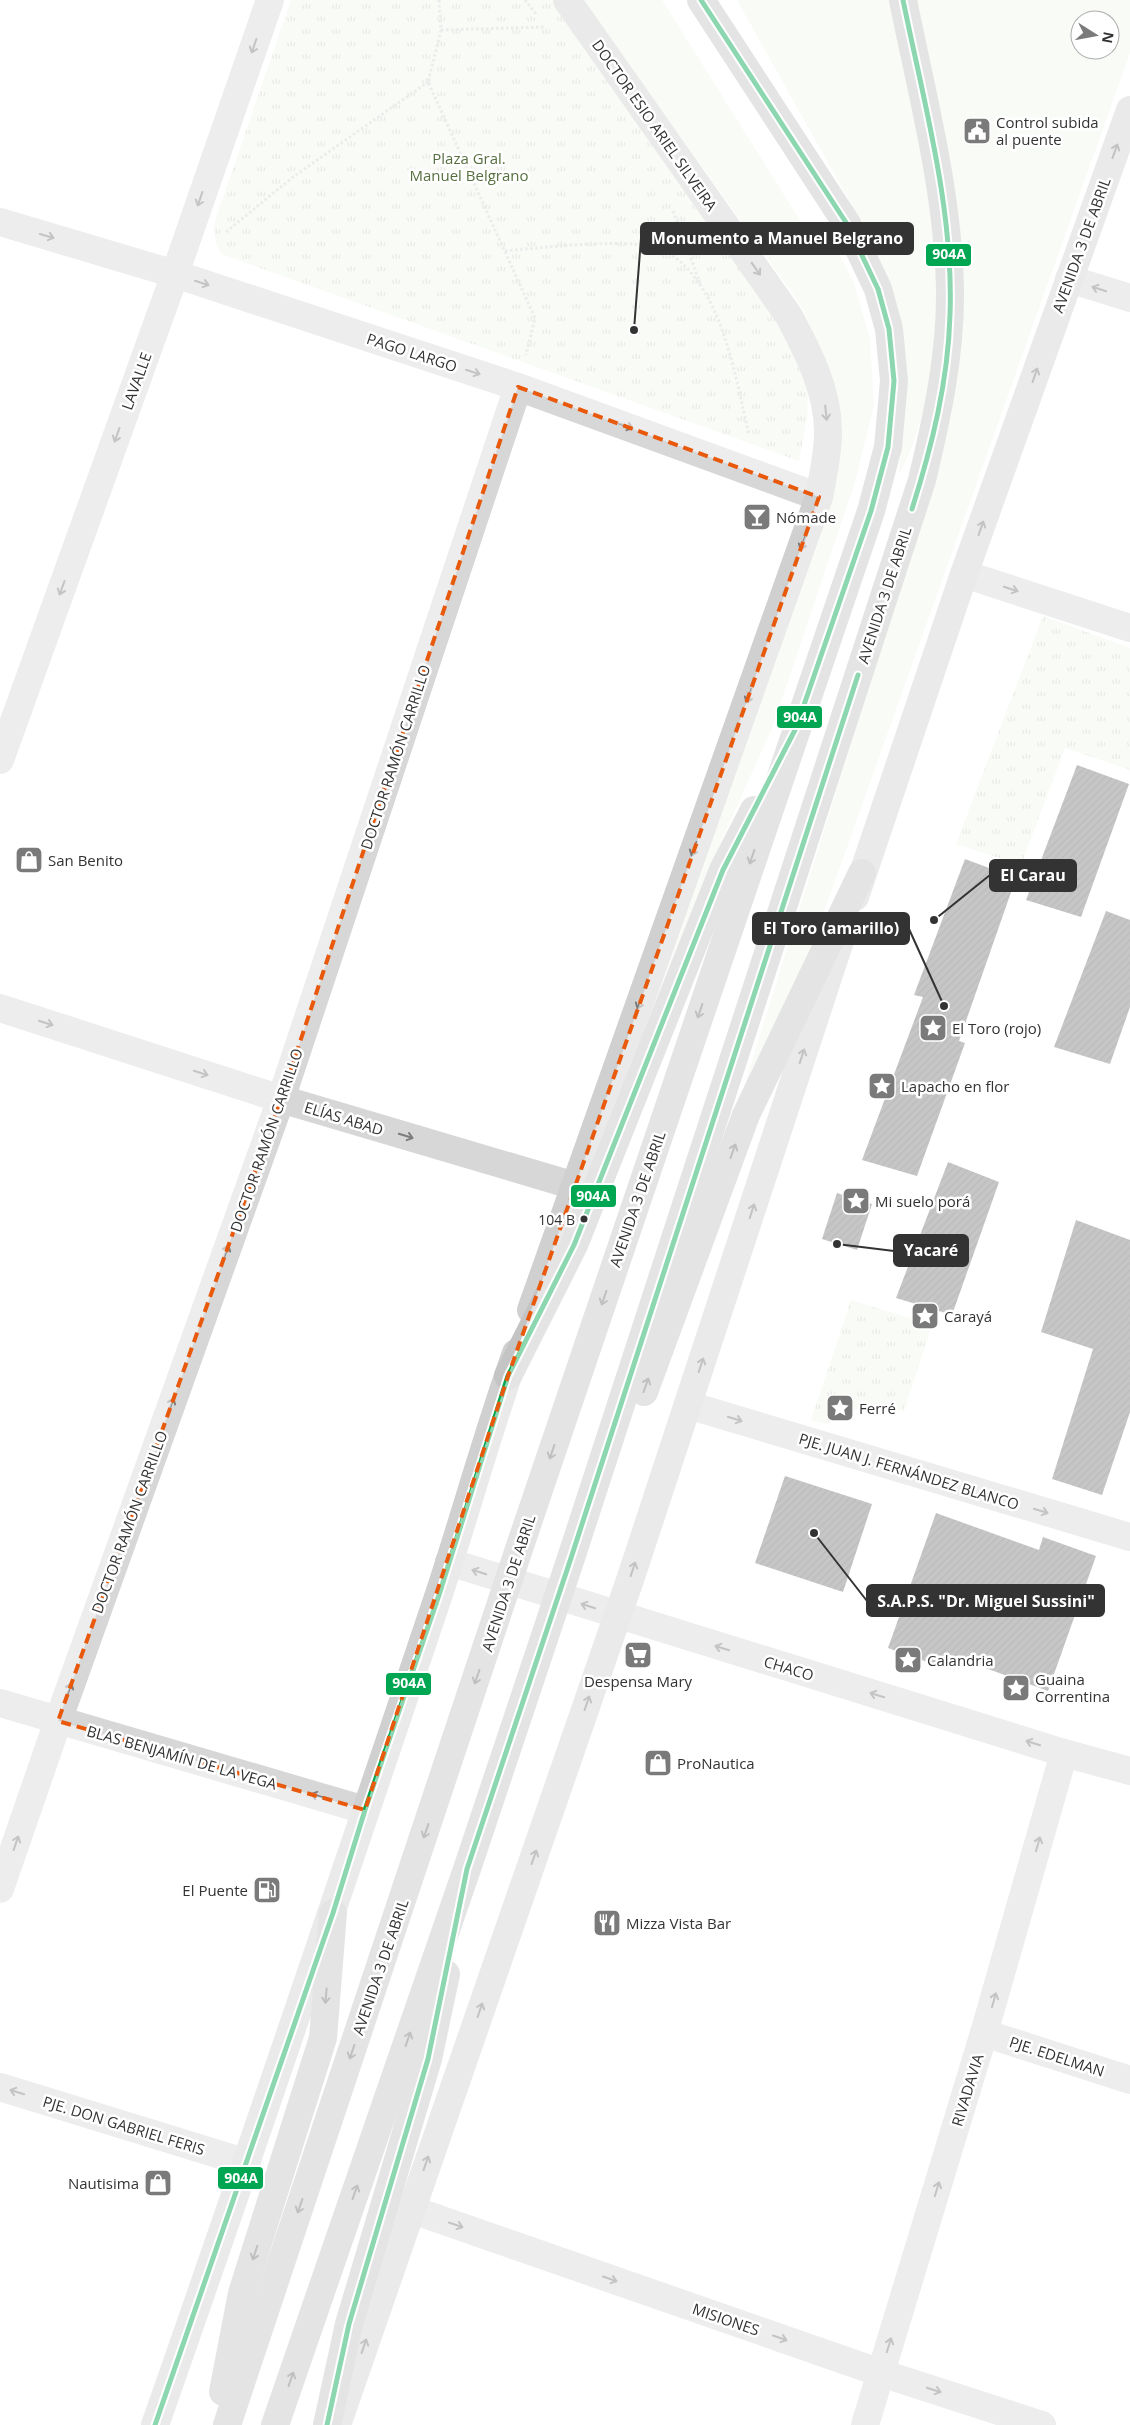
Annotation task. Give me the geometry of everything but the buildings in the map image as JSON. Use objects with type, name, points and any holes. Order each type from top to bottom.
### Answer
[{"type":"highway","name":"AVENIDA 3 DE ABRIL","points":[[227,2425],[508,1581],[796,728],[853,567],[888,447],[894,381],[889,329],[878,289],[847,224],[702,0]]},
{"type":"highway","name":"AVENIDA 3 DE ABRIL","points":[[275,2425],[467,1869],[571,1558],[922,480],[938,415],[949,331],[950,288],[946,231],[937,170],[903,0]]},
{"type":"highway","points":[[508,1376],[574,1245],[723,870],[796,728]]},
{"type":"highway","points":[[571,1558],[643,1393],[746,1115],[862,873]]},
{"type":"highway","points":[[327,2425],[349,2324],[428,2059],[467,1869]]},
{"type":"highway","points":[[216,2425],[242,2293],[323,2038],[333,1913]]},
{"type":"main road","name":"DOCTOR ESIO ARIEL SILVEIRA","points":[[567,0],[789,316],[807,349],[818,376],[825,402],[828,431],[819,497]]},
{"type":"main road","name":"AVENIDA 3 DE ABRIL","points":[[337,2425],[410,2209],[617,1615],[688,1405],[862,873],[964,574],[1130,110]]},
{"type":"main road","points":[[155,2425],[333,1913],[365,1810],[449,1562],[508,1376],[819,497]]},
{"type":"street","name":"LAVALLE","points":[[0,760],[175,274],[270,0]]},
{"type":"street","name":"PAGO LARGO","points":[[0,222],[175,274],[518,387],[819,497]]},
{"type":"street","points":[[1069,279],[1130,298]]},
{"type":"street","name":"DOCTOR RAMÓN CARRILLO","points":[[0,1889],[58,1720],[281,1099],[518,387]]},
{"type":"street","points":[[964,574],[1130,628]]},
{"type":"street","name":"ELÍAS ABAD","points":[[0,1008],[281,1099],[575,1186]]},
{"type":"street","name":"PJE. JUAN J. FERNÁNDEZ BLANCO","points":[[688,1405],[1130,1537]]},
{"type":"street","name":"CHACO","points":[[449,1562],[1064,1753],[1130,1771]]},
{"type":"street","name":"BLAS BENJAMÍN DE LA VEGA","points":[[0,1703],[365,1810]]},
{"type":"street","name":"RIVADAVIA","points":[[865,2425],[984,2033],[1064,1753]]},
{"type":"street","name":"PJE. EDELMAN","points":[[984,2033],[1130,2080]]},
{"type":"street","name":"PJE. DON GABRIEL FERIS","points":[[0,2087],[247,2163]]},
{"type":"street","name":"MISIONES","points":[[410,2209],[881,2373],[1042,2425]]},
{"type":"path","points":[[439,0],[441,30],[428,82],[536,318],[518,387]]},
{"type":"path","points":[[525,0],[551,35]]},
{"type":"path","points":[[441,30],[545,27]]},
{"type":"path","points":[[219,238],[293,178],[428,82]]},
{"type":"path","points":[[673,209],[700,286],[724,334],[759,475]]},
{"type":"path","points":[[505,251],[598,242],[656,246],[679,260],[700,286]]},
{"type":"highlighted area","points":[[518,387],[819,497],[508,1376],[365,1810],[58,1721],[281,1099]]},
{"type":"green space","name":"Plaza Gral. Manuel Belgrano","points":[[291,0],[554,0],[765,296],[806,369],[807,417],[799,461],[221,254],[215,240],[214,224]]},
{"type":"green space","points":[[583,0],[662,0],[814,243],[827,230],[854,283],[870,339],[874,405],[855,482],[772,728],[699,891],[618,1116],[614,1114],[802,581],[825,360],[802,307]]},
{"type":"green space","points":[[737,0],[890,0],[932,208],[939,317],[926,402],[912,447],[899,475],[904,409],[863,232],[849,200]]},
{"type":"green space","points":[[913,0],[1130,0],[1130,53],[810,951],[736,1112],[887,629],[954,365]]},
{"type":"green space","points":[[1043,616],[1130,648],[1130,770],[1065,748],[1021,865],[956,844]]},
{"type":"green space","points":[[851,1300],[932,1325],[904,1411],[866,1404],[827,1424],[811,1420]]},
{"type":"transit line","name":"904A","points":[[155,2425],[333,1913],[365,1810],[439,1595],[508,1376],[574,1245],[723,870],[796,728],[871,511],[888,447],[894,381],[889,329],[878,289],[847,224],[701,0]]},
{"type":"transit line","name":"904A","points":[[903,0],[936,157],[947,236],[950,276],[949,340],[946,365],[938,414],[912,509]]},
{"type":"transit line","name":"904A","points":[[327,2425],[349,2324],[428,2059],[467,1869],[571,1558],[858,675]]},
{"type":"place","name":"Control subida al puente","points":[[977,131]]},
{"type":"place","name":"Monumento a Manuel Belgrano","points":[[634,330]]},
{"type":"place","name":"Nómade","points":[[757,517]]},
{"type":"place","name":"San Benito","points":[[29,860]]},
{"type":"place","name":"El Carau","points":[[934,920]]},
{"type":"place","name":"El Toro (amarillo)","points":[[944,1006]]},
{"type":"place","name":"El Toro (rojo)","points":[[933,1028]]},
{"type":"place","name":"Lapacho en flor","points":[[882,1086]]},
{"type":"place","name":"Mi suelo porá","points":[[856,1201]]},
{"type":"place","name":"104 B","points":[[584,1219]]},
{"type":"place","name":"Yacaré","points":[[837,1244]]},
{"type":"place","name":"Carayá","points":[[925,1316]]},
{"type":"place","name":"Ferré","points":[[840,1408]]},
{"type":"place","name":"S.A.P.S. \"Dr. Miguel Sussini\"","points":[[814,1533]]},
{"type":"place","name":"Despensa Mary","points":[[638,1655]]},
{"type":"place","name":"Calandria","points":[[908,1660]]},
{"type":"place","name":"Guaina Correntina","points":[[1016,1688]]},
{"type":"place","name":"ProNautica","points":[[658,1763]]},
{"type":"place","name":"El Puente","points":[[267,1890]]},
{"type":"place","name":"Mizza Vista Bar","points":[[607,1923]]},
{"type":"place","name":"Nautisima","points":[[158,2183]]}]
